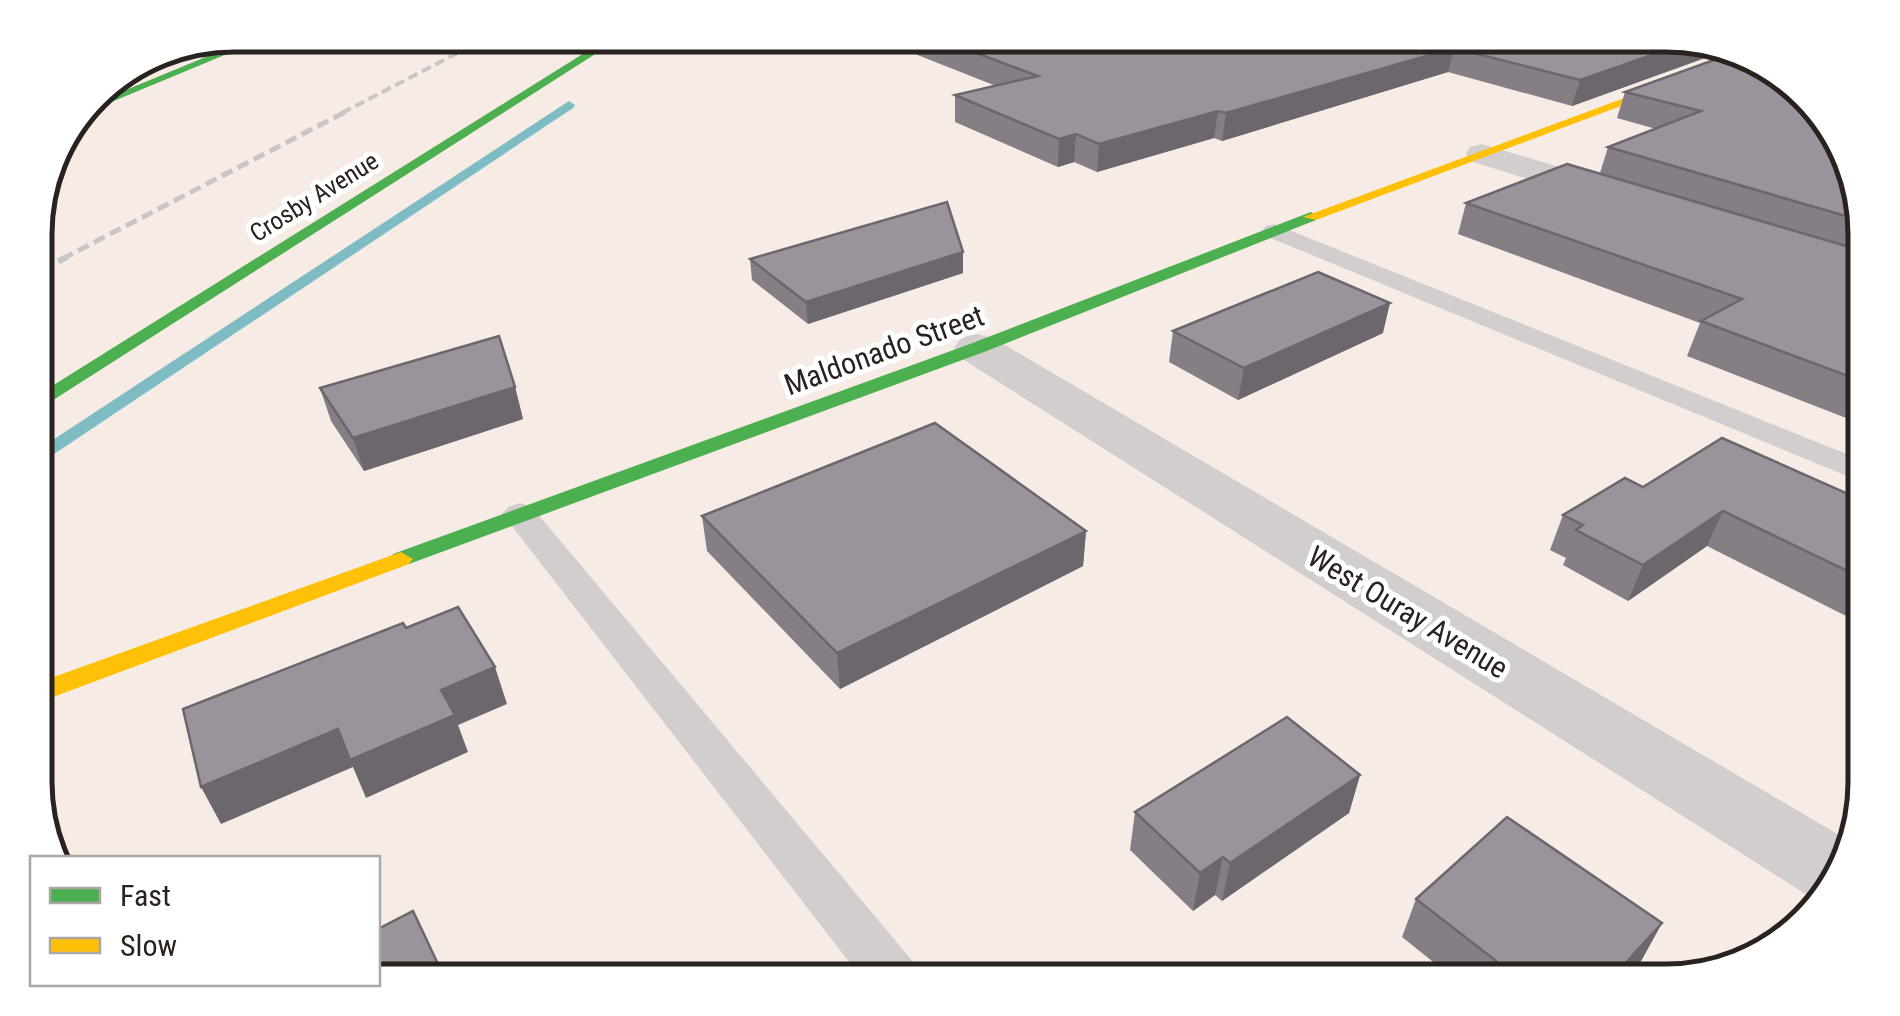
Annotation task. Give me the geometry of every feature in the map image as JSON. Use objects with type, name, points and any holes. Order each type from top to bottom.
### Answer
[{"type":"street","points":[[114,99],[225,53]]},
{"type":"street","name":"Crosby Avenue","points":[[53,394],[592,53]]},
{"type":"street","name":"Maldonado Street","points":[[52,687],[977,348],[1274,231],[1712,68]]},
{"type":"street","points":[[1482,154],[1642,204]]},
{"type":"street","name":"West Ouray Avenue","points":[[977,348],[1826,867]]},
{"type":"lane","points":[[1274,231],[1848,466]]},
{"type":"lane","points":[[520,514],[882,964]]},
{"type":"building","points":[[975,52],[1439,52],[1226,113],[1218,111],[1099,144],[1076,134],[1059,139],[955,95],[1038,76]]},
{"type":"building","points":[[1470,52],[1660,52],[1580,80]]},
{"type":"building","points":[[1714,60],[1746,71],[1785,98],[1817,133],[1838,176],[1846,216],[1608,147],[1701,111],[1625,92]]},
{"type":"building","points":[[1567,164],[1848,247],[1848,376],[1701,321],[1742,299],[1466,203]]},
{"type":"building","points":[[947,202],[963,252],[806,302],[750,259]]},
{"type":"building","points":[[1318,272],[1390,303],[1244,368],[1173,331]]},
{"type":"building","points":[[499,336],[515,387],[353,438],[320,388]]},
{"type":"building","points":[[935,423],[1086,531],[837,653],[702,516]]},
{"type":"building","points":[[1722,438],[1848,494],[1848,571],[1723,511],[1643,565],[1576,530],[1583,525],[1563,515],[1625,478],[1643,487]]},
{"type":"building","points":[[458,607],[495,667],[441,690],[455,715],[350,760],[338,729],[201,787],[183,709],[403,623],[406,628]]},
{"type":"building","points":[[1287,717],[1360,775],[1230,863],[1223,857],[1200,873],[1135,812]]},
{"type":"building","points":[[1507,817],[1662,923],[1625,963],[1499,963],[1416,899]]},
{"type":"building","points":[[413,911],[438,964],[380,964],[380,928]]},
{"type":"waterway","points":[[53,449],[569,105]]},
{"type":"railway","points":[[342,113],[458,53]]},
{"type":"railway","points":[[62,259],[347,111]]},
{"type":"railway","points":[[53,264],[67,257]]},
{"type":"traffic: fast","points":[[114,99],[225,53]]},
{"type":"traffic: fast","points":[[53,394],[592,53]]},
{"type":"traffic: fast","points":[[401,559],[977,348],[1311,217]]},
{"type":"traffic: slow","points":[[1311,217],[1692,76]]},
{"type":"traffic: slow","points":[[52,687],[401,559]]}]
